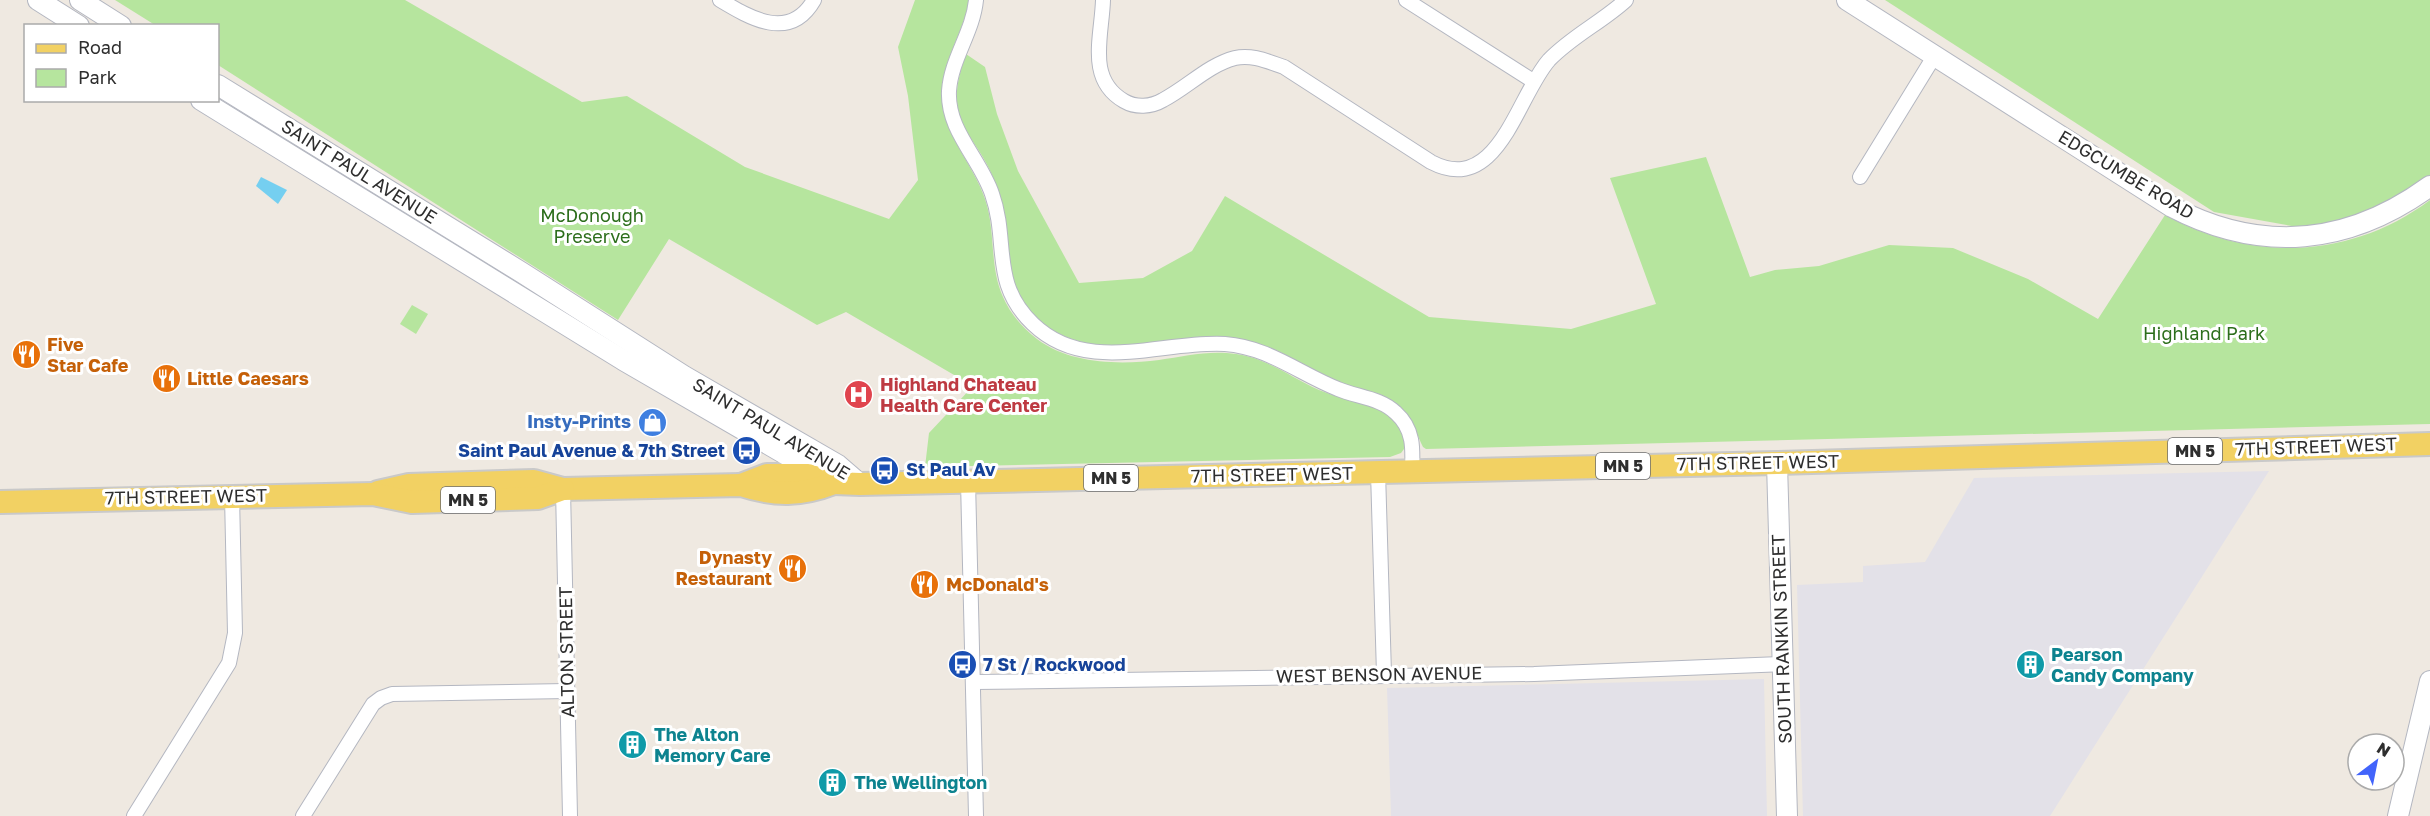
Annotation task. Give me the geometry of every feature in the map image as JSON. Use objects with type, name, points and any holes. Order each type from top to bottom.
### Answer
[{"type":"main road","name":"7TH STREET WEST","points":[[0,502],[373,494],[412,502],[538,498],[563,489],[741,485],[767,475],[808,475],[834,483],[968,481],[1777,463],[2430,444]]},
{"type":"street","points":[[38,0],[76,24]]},
{"type":"street","points":[[80,0],[118,24]]},
{"type":"street","points":[[720,0],[754,19],[778,24],[789,22],[800,15],[810,7],[814,0]]},
{"type":"street","points":[[976,0],[968,34],[952,75],[950,107],[956,129],[982,170],[993,195],[999,223],[1003,273],[1012,298],[1026,317],[1047,335],[1066,344],[1086,349],[1142,352],[1195,345],[1227,344],[1258,350],[1316,380],[1376,401],[1396,413],[1404,422],[1413,442],[1412,471]]},
{"type":"street","points":[[1103,0],[1098,62],[1100,73],[1105,86],[1123,100],[1140,106],[1162,101],[1210,69],[1234,58],[1247,57],[1266,60],[1284,67],[1431,162],[1447,168],[1460,168],[1483,161],[1499,146],[1533,81],[1549,60],[1573,39],[1626,0]]},
{"type":"street","points":[[1406,0],[1533,81]]},
{"type":"street","name":"EDGCUMBE ROAD","points":[[1846,0],[2172,207],[2224,228],[2259,236],[2285,238],[2336,233],[2390,212],[2430,186]]},
{"type":"street","points":[[1860,177],[1935,55]]},
{"type":"street","name":"SAINT PAUL AVENUE","points":[[219,86],[521,272],[684,376],[838,465],[860,483]]},
{"type":"street","name":"SAINT PAUL AVENUE","points":[[204,102],[623,360],[804,465],[860,483]]},
{"type":"street","name":"SOUTH RANKIN STREET","points":[[1777,463],[1787,816]]},
{"type":"street","points":[[1378,472],[1384,674]]},
{"type":"street","points":[[968,481],[975,682],[976,816]]},
{"type":"street","name":"ALTON STREET","points":[[563,489],[570,816]]},
{"type":"street","points":[[134,816],[229,663],[235,633],[232,496]]},
{"type":"street","name":"WEST BENSON AVENUE","points":[[975,682],[1384,674],[1534,674],[1784,664]]},
{"type":"street","points":[[2398,816],[2430,681]]},
{"type":"street","points":[[303,816],[373,704],[381,698],[392,694],[567,691]]},
{"type":"shaded area","points":[[2269,471],[2050,816],[1803,816],[1797,585],[1863,582],[1863,566],[1925,562],[1974,478]]},
{"type":"shaded area","points":[[1764,679],[1767,816],[1391,816],[1387,688]]},
{"type":"green space","name":"McDonough Preserve","points":[[115,0],[405,0],[582,102],[627,96],[745,167],[889,219],[918,180],[908,96],[898,47],[915,0],[969,0],[963,24],[945,71],[942,95],[944,109],[947,123],[985,199],[999,285],[1009,309],[1021,325],[1037,339],[1064,354],[1095,361],[1144,362],[1216,353],[1236,354],[1258,359],[1319,390],[1371,406],[1387,414],[1400,430],[1404,439],[1404,449],[1401,453],[1390,457],[925,467],[929,433],[973,386],[846,312],[817,325],[669,239],[618,320],[219,66],[219,24],[153,24]]},
{"type":"green space","points":[[1885,0],[2430,0],[2430,175],[2372,212],[2314,230],[2214,212]]},
{"type":"green space","name":"Highland Park","points":[[966,54],[985,67],[997,114],[1018,171],[1079,283],[1143,278],[1192,251],[1225,196],[1429,317],[1571,329],[1656,304],[1610,178],[1706,157],[1750,277],[1775,270],[1819,266],[1889,245],[1953,248],[2028,279],[2098,319],[2165,215],[2198,230],[2231,241],[2266,247],[2300,248],[2334,244],[2367,234],[2399,220],[2430,200],[2430,424],[1426,449],[1409,418],[1393,402],[1385,397],[1327,378],[1266,346],[1220,337],[1163,344],[1102,346],[1069,338],[1040,321],[1028,309],[1014,282],[1007,253],[998,192],[991,172],[959,115],[957,99],[959,80]]},
{"type":"green space","points":[[412,305],[428,314],[416,334],[400,324]]},
{"type":"water","points":[[261,177],[287,190],[278,204],[256,186]]},
{"type":"place","name":"Five Star Cafe","points":[[26,355]]},
{"type":"place","name":"Little Caesars","points":[[166,379]]},
{"type":"place","name":"Highland Chateau Health Care Center","points":[[859,395]]},
{"type":"place","name":"Insty-Prints","points":[[652,422]]},
{"type":"place","name":"Saint Paul Avenue & 7th Street","points":[[746,451]]},
{"type":"place","name":"St Paul Av","points":[[885,470]]},
{"type":"place","name":"Dynasty Restaurant","points":[[793,568]]},
{"type":"place","name":"McDonald's","points":[[925,585]]},
{"type":"place","name":"7 St / Rockwood","points":[[962,665]]},
{"type":"place","name":"Pearson Candy Company","points":[[2030,665]]},
{"type":"place","name":"The Alton Memory Care","points":[[633,745]]},
{"type":"place","name":"The Wellington","points":[[833,783]]}]
